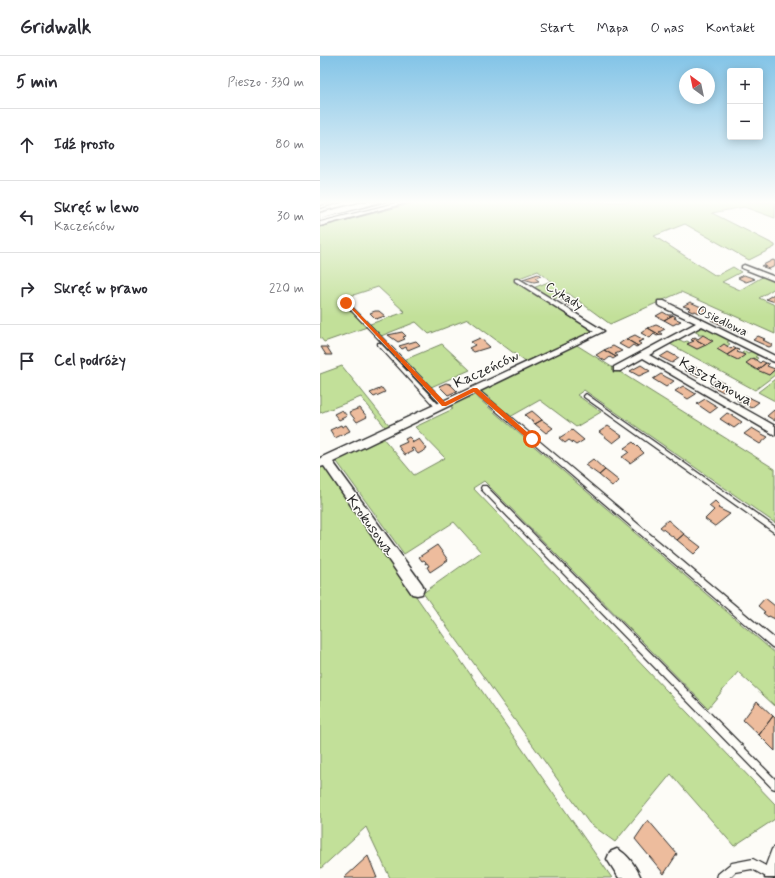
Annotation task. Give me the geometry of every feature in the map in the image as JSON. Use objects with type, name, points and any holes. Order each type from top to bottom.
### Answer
[{"type":"street","points":[[744,267],[775,279]]},
{"type":"street","name":"Cykady","points":[[517,280],[600,332]]},
{"type":"street","name":"Osiedlowa","points":[[661,303],[775,360]]},
{"type":"street","name":"Kasztanowa","points":[[617,369],[702,323]]},
{"type":"street","name":"Kaczeńców","points":[[323,462],[600,332]]},
{"type":"street","name":"Kasztanowa","points":[[643,355],[775,431]]},
{"type":"street","name":"Krokusowa","points":[[323,462],[334,474],[417,590]]},
{"type":"street","points":[[617,859],[631,878]]},
{"type":"lane","points":[[346,303],[441,406]]},
{"type":"lane","points":[[379,344],[441,406]]},
{"type":"lane","points":[[475,390],[775,644]]},
{"type":"lane","points":[[586,396],[775,530]]},
{"type":"lane","points":[[484,488],[775,785]]},
{"type":"lane","points":[[775,852],[771,865],[775,877]]},
{"type":"lane","points":[[722,878],[732,868],[753,864],[775,877]]},
{"type":"green space","points":[[320,240],[661,240],[716,276],[733,267],[741,272],[722,282],[740,290],[764,276],[775,281],[775,288],[759,298],[775,305],[775,334],[681,292],[610,324],[568,293],[552,300],[533,288],[551,281],[538,271],[514,280],[596,331],[527,363],[468,319],[429,334],[416,322],[381,336],[370,324],[405,312],[378,287],[341,299],[367,327],[324,342],[320,337]]},
{"type":"green space","points":[[714,240],[766,240],[775,245],[775,247],[749,260]]},
{"type":"green space","points":[[699,328],[707,328],[731,340],[727,342],[730,344],[727,346],[724,345],[717,349],[738,360],[745,355],[742,353],[745,351],[748,353],[752,351],[759,354],[755,357],[758,358],[756,360],[753,358],[746,364],[769,375],[775,370],[775,375],[755,390],[670,344],[678,339],[684,342],[689,342],[688,344],[697,349],[709,343],[703,335],[698,335],[699,334],[694,331]]},
{"type":"green space","points":[[442,344],[470,370],[431,387],[404,360]]},
{"type":"green space","points":[[575,344],[775,469],[775,523],[584,390],[577,395],[601,412],[576,427],[540,400],[510,417],[477,390]]},
{"type":"green space","points":[[342,366],[390,426],[386,428],[361,397],[320,413],[320,374]]},
{"type":"green space","points":[[775,379],[775,401],[758,392]]},
{"type":"green space","points":[[472,393],[775,653],[775,706],[738,672],[708,708],[484,481],[473,488],[775,804],[775,819],[734,846],[671,774],[615,842],[589,823],[423,593],[481,552],[454,522],[404,554],[335,459],[382,437],[414,475],[445,458],[415,427],[453,409],[449,404]]},
{"type":"green space","points":[[324,464],[612,878],[390,878],[366,827],[320,869],[320,466]]},
{"type":"building","points":[[773,260],[775,261],[775,266],[769,269],[763,267],[766,266],[761,266]]},
{"type":"building","points":[[538,274],[541,276],[535,278],[539,281],[534,282],[523,279]]},
{"type":"building","points":[[744,275],[755,279],[746,282],[738,278]]},
{"type":"building","points":[[774,294],[775,302],[766,299],[771,296]]},
{"type":"building","points":[[566,298],[575,303],[569,306],[561,300]]},
{"type":"building","points":[[690,302],[708,310],[701,314],[688,310],[690,308],[683,306]]},
{"type":"building","points":[[379,311],[385,316],[376,319],[370,313]]},
{"type":"building","points":[[663,312],[668,315],[673,315],[664,320],[656,316]]},
{"type":"building","points":[[673,315],[676,317],[674,318],[681,321],[673,325],[664,320]]},
{"type":"building","points":[[717,317],[730,324],[726,327],[711,320]]},
{"type":"building","points":[[730,324],[747,331],[741,334],[726,327]]},
{"type":"building","points":[[656,325],[665,329],[659,332],[662,334],[660,335],[648,328]]},
{"type":"building","points":[[648,328],[660,335],[657,336],[654,334],[650,338],[641,333]]},
{"type":"building","points":[[402,332],[406,336],[403,337],[405,339],[398,342],[388,335]]},
{"type":"building","points":[[635,335],[644,340],[638,342],[641,344],[638,346],[626,339]]},
{"type":"building","points":[[703,335],[713,341],[706,345],[693,338],[695,337],[698,339]]},
{"type":"building","points":[[758,336],[773,345],[769,347],[753,340]]},
{"type":"building","points":[[480,338],[490,347],[474,352],[469,348],[475,345],[471,342]]},
{"type":"building","points":[[693,338],[706,345],[697,349],[687,344],[694,341],[691,340]]},
{"type":"building","points":[[626,339],[638,346],[636,347],[633,345],[628,349],[619,344]]},
{"type":"building","points":[[416,341],[420,345],[408,350],[406,347],[402,349],[399,346]]},
{"type":"building","points":[[724,344],[731,349],[733,347],[736,349],[727,355],[717,349]]},
{"type":"building","points":[[613,346],[622,351],[615,354],[618,356],[616,357],[604,350]]},
{"type":"building","points":[[321,347],[327,347],[332,355],[326,355]]},
{"type":"building","points":[[736,349],[739,350],[737,352],[745,355],[738,360],[727,355]]},
{"type":"building","points":[[604,350],[616,357],[613,359],[610,357],[605,361],[596,355]]},
{"type":"building","points":[[668,352],[679,358],[672,363],[660,357]]},
{"type":"building","points":[[753,358],[760,363],[762,361],[766,363],[757,370],[746,363]]},
{"type":"building","points":[[766,363],[769,364],[767,366],[775,369],[769,375],[757,370]]},
{"type":"building","points":[[641,365],[650,371],[639,376],[630,371]]},
{"type":"building","points":[[691,365],[704,372],[697,377],[684,370]]},
{"type":"building","points":[[661,374],[674,381],[666,387],[653,379]]},
{"type":"building","points":[[717,379],[730,387],[723,392],[710,385]]},
{"type":"building","points":[[446,383],[450,384],[457,391],[448,395],[439,386]]},
{"type":"building","points":[[683,386],[696,394],[688,399],[675,391]]},
{"type":"building","points":[[382,388],[385,392],[374,397],[370,393]]},
{"type":"building","points":[[744,395],[759,402],[751,408],[737,400]]},
{"type":"building","points":[[705,399],[718,407],[710,413],[697,404]]},
{"type":"building","points":[[360,408],[367,417],[357,422],[349,412]]},
{"type":"building","points":[[342,410],[347,416],[339,420],[334,414]]},
{"type":"building","points":[[774,410],[775,411],[775,421],[767,416]]},
{"type":"building","points":[[532,411],[542,420],[535,424],[525,415]]},
{"type":"building","points":[[727,413],[742,422],[734,428],[720,419]]},
{"type":"building","points":[[542,420],[553,428],[546,433],[535,424]]},
{"type":"building","points":[[341,425],[342,427],[346,425],[350,431],[335,438],[330,430]]},
{"type":"building","points":[[608,426],[622,436],[613,443],[599,432]]},
{"type":"building","points":[[752,428],[768,437],[760,444],[744,434]]},
{"type":"building","points":[[572,430],[584,440],[576,445],[569,440],[565,443],[559,438]]},
{"type":"building","points":[[409,437],[413,441],[412,443],[419,439],[427,449],[418,454],[413,448],[411,449],[413,451],[405,455],[398,446],[407,442],[405,439]]},
{"type":"building","points":[[633,442],[644,453],[630,463],[622,457],[629,452],[624,448]]},
{"type":"building","points":[[593,459],[605,470],[599,475],[585,465]]},
{"type":"building","points":[[605,470],[619,481],[612,486],[599,475]]},
{"type":"building","points":[[715,501],[720,506],[718,508],[730,514],[715,526],[716,527],[705,519],[714,510],[709,506]]},
{"type":"building","points":[[668,520],[684,534],[677,540],[660,527]]},
{"type":"building","points":[[684,534],[701,547],[694,554],[677,540]]},
{"type":"building","points":[[437,545],[448,560],[430,572],[427,567],[429,566],[427,563],[425,564],[426,562],[424,560],[422,561],[419,557]]},
{"type":"building","points":[[765,598],[775,606],[775,619],[769,616],[768,617],[758,606]]},
{"type":"building","points":[[757,701],[773,716],[759,735],[743,720]]},
{"type":"building","points":[[773,716],[775,718],[775,751],[759,735]]},
{"type":"building","points":[[648,820],[677,854],[664,874],[635,839]]},
{"type":"building","points":[[368,856],[377,878],[344,878]]},
{"type":"route","points":[[346,303],[444,404],[475,390],[532,439]]}]
